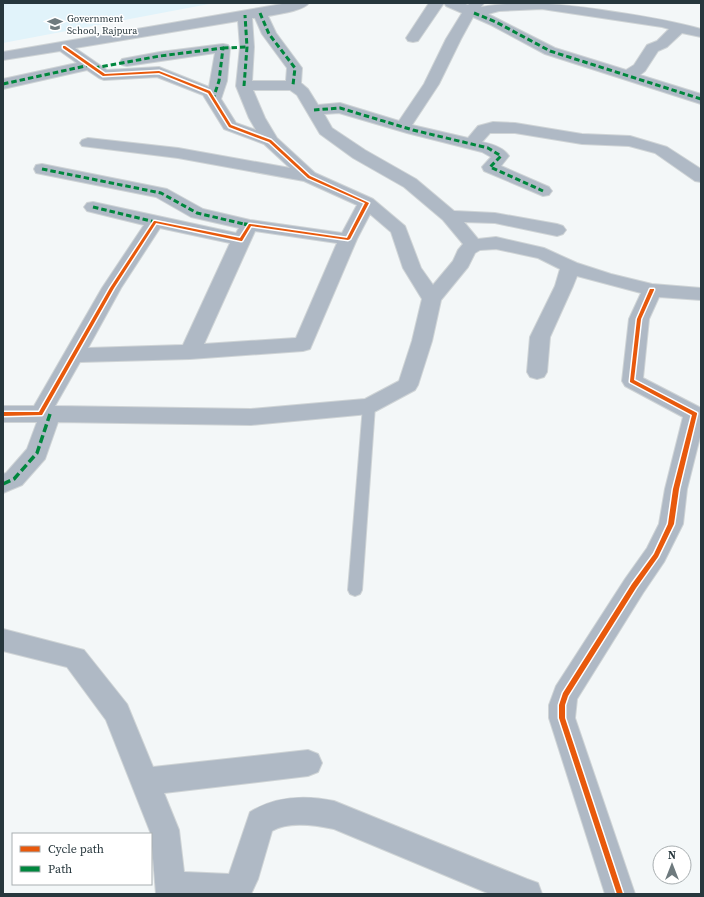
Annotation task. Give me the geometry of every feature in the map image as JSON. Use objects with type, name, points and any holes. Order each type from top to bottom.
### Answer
[{"type":"street","points":[[3,56],[64,47],[245,15],[265,9],[284,9],[302,3]]},
{"type":"street","points":[[413,38],[432,8],[437,3]]},
{"type":"street","points":[[451,3],[474,9],[550,51],[701,99]]},
{"type":"street","points":[[616,15],[630,3]]},
{"type":"street","points":[[403,127],[434,79],[452,39],[474,9],[548,4],[680,27],[701,33]]},
{"type":"street","points":[[265,9],[269,34],[295,68],[293,85]]},
{"type":"street","points":[[245,15],[247,47],[244,86],[257,118],[270,142],[309,177]]},
{"type":"street","points":[[633,78],[632,73],[640,68],[651,50],[662,44],[680,27]]},
{"type":"street","points":[[64,47],[104,75],[159,72],[208,92],[230,126],[270,142]]},
{"type":"street","points":[[3,84],[160,56],[223,48],[247,47]]},
{"type":"street","points":[[213,99],[219,81],[223,48]]},
{"type":"street","points":[[244,86],[293,85],[303,92],[326,131],[359,154],[410,183],[479,244]]},
{"type":"street","points":[[314,110],[340,108],[403,127],[488,148],[501,156],[490,167],[543,191]]},
{"type":"street","points":[[472,144],[484,129],[493,127],[515,128],[582,139],[630,140],[658,149],[701,177]]},
{"type":"street","points":[[88,143],[178,153],[309,177],[367,203],[398,230],[412,268],[432,299]]},
{"type":"street","points":[[42,169],[161,193],[197,213],[245,232]]},
{"type":"street","points":[[74,355],[190,352],[303,344],[348,239],[367,203]]},
{"type":"street","points":[[93,207],[155,222],[245,232],[348,239]]},
{"type":"street","points":[[448,216],[495,218],[557,230]]},
{"type":"street","points":[[479,244],[495,218]]},
{"type":"street","points":[[3,484],[14,479],[37,453],[45,414],[74,355],[112,288],[155,222]]},
{"type":"street","points":[[190,352],[245,232]]},
{"type":"street","points":[[3,414],[251,417],[369,406],[408,385],[422,341],[432,299],[461,263],[466,250],[479,244],[496,243],[544,254],[570,267],[607,279],[652,290],[701,294]]},
{"type":"street","points":[[536,372],[540,337],[564,286],[570,267]]},
{"type":"street","points":[[620,894],[562,718],[562,705],[566,695],[658,551],[671,524],[676,489],[688,448],[695,414],[632,381],[639,318],[652,290]]},
{"type":"street","points":[[3,640],[74,658],[117,713],[164,830],[170,890],[233,889],[239,885],[243,879],[260,822],[266,817],[274,814],[314,811],[334,816],[527,894]]},
{"type":"street","points":[[145,782],[308,763]]},
{"type":"lane","points":[[355,590],[369,406]]},
{"type":"shaded area","name":"Government School, Rajpura","points":[[3,3],[208,3],[209,4],[3,43]]},
{"type":"marked path","points":[[260,13],[269,34],[295,68],[293,85]]},
{"type":"marked path","points":[[474,13],[496,22],[550,51],[701,99]]},
{"type":"marked path","points":[[244,86],[247,47],[245,15]]},
{"type":"marked path","points":[[223,48],[247,47]]},
{"type":"marked path","points":[[94,68],[160,56],[223,48],[219,81],[213,99]]},
{"type":"marked path","points":[[3,84],[90,65]]},
{"type":"marked path","points":[[314,110],[340,108],[413,130],[488,148],[501,156],[490,167],[543,191]]},
{"type":"marked path","points":[[42,169],[161,193],[197,213],[250,225]]},
{"type":"marked path","points":[[93,207],[155,222]]},
{"type":"marked path","points":[[3,484],[14,479],[37,453],[50,414]]},
{"type":"cycle path","points":[[3,414],[40,414],[112,288],[155,222],[241,240],[250,225],[348,239],[367,203],[309,177],[270,141],[230,126],[209,92],[159,72],[104,75],[64,47]]},
{"type":"cycle path","points":[[620,894],[562,718],[562,705],[565,695],[634,586],[656,555],[671,524],[676,489],[695,414],[632,381],[639,319],[652,290]]},
{"type":"place","name":"Government School, Rajpura","points":[[55,24]]}]
